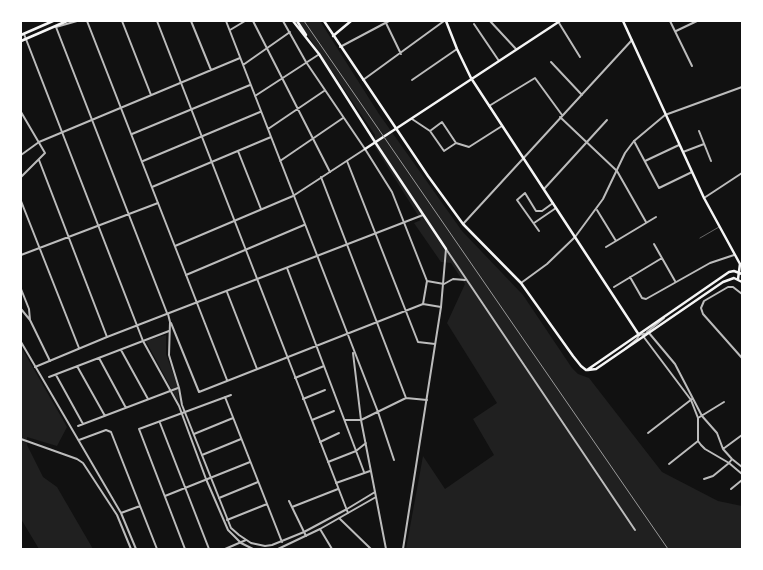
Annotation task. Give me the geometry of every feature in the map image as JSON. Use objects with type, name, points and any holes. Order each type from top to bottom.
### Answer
[{"type":"main road","points":[[23,35],[53,21]]},
{"type":"main road","points":[[21,41],[67,21]]},
{"type":"main road","points":[[293,21],[312,43]]},
{"type":"main road","points":[[298,21],[446,249]]},
{"type":"main road","points":[[324,21],[463,224],[521,283],[577,361],[586,370],[592,371],[596,369],[730,278],[738,279],[742,282]]},
{"type":"main road","points":[[333,36],[351,21]]},
{"type":"main road","points":[[445,21],[471,78],[639,334]]},
{"type":"main road","points":[[623,21],[704,198],[734,255],[741,263],[738,279]]},
{"type":"main road","points":[[365,148],[560,22]]},
{"type":"main road","points":[[586,370],[729,272],[740,273]]},
{"type":"street","points":[[76,21],[56,27],[170,322],[200,392],[423,304],[440,307]]},
{"type":"street","points":[[87,21],[227,380]]},
{"type":"street","points":[[122,21],[151,95]]},
{"type":"street","points":[[157,21],[348,513]]},
{"type":"street","points":[[191,21],[211,70]]},
{"type":"street","points":[[226,21],[378,412],[394,460]]},
{"type":"street","points":[[230,30],[245,21]]},
{"type":"street","points":[[254,21],[330,172]]},
{"type":"street","points":[[283,21],[306,62],[365,148],[392,192],[427,281],[423,304]]},
{"type":"street","points":[[363,80],[445,21]]},
{"type":"street","points":[[490,21],[516,50]]},
{"type":"street","points":[[670,21],[692,66]]},
{"type":"street","points":[[675,32],[696,21]]},
{"type":"street","points":[[340,47],[387,22],[401,54]]},
{"type":"street","points":[[560,22],[580,57]]},
{"type":"street","points":[[474,24],[499,61]]},
{"type":"street","points":[[243,65],[290,32]]},
{"type":"street","points":[[23,35],[143,341],[193,434],[231,528],[246,540],[265,546],[272,546],[304,532],[375,492]]},
{"type":"street","points":[[463,224],[632,40]]},
{"type":"street","points":[[412,80],[457,49]]},
{"type":"street","points":[[255,96],[319,54]]},
{"type":"street","points":[[21,155],[39,142],[240,58]]},
{"type":"street","points":[[551,62],[582,95]]},
{"type":"street","points":[[489,106],[535,78],[561,116],[617,171],[646,222]]},
{"type":"street","points":[[132,134],[251,84]]},
{"type":"street","points":[[521,283],[547,264],[575,237],[597,210],[625,153],[634,141],[666,114],[742,87]]},
{"type":"street","points":[[268,129],[324,90]]},
{"type":"street","points":[[142,161],[261,112]]},
{"type":"street","points":[[21,177],[46,153],[22,114]]},
{"type":"street","points":[[280,161],[343,118]]},
{"type":"street","points":[[411,118],[430,131],[444,151],[456,143]]},
{"type":"street","points":[[544,189],[608,120]]},
{"type":"street","points":[[430,131],[442,122],[456,143],[469,147],[502,126]]},
{"type":"street","points":[[699,131],[711,161]]},
{"type":"street","points":[[152,188],[271,137]]},
{"type":"street","points":[[634,141],[659,188],[692,172]]},
{"type":"street","points":[[645,161],[680,144]]},
{"type":"street","points":[[683,152],[704,144]]},
{"type":"street","points":[[176,246],[293,196],[365,148]]},
{"type":"street","points":[[238,151],[261,210]]},
{"type":"street","points":[[39,160],[107,337]]},
{"type":"street","points":[[347,161],[418,342],[435,344]]},
{"type":"street","points":[[704,198],[741,174]]},
{"type":"street","points":[[321,178],[406,398]]},
{"type":"street","points":[[539,231],[516,200],[525,193],[536,211],[542,211],[553,203]]},
{"type":"street","points":[[21,201],[79,348]]},
{"type":"street","points":[[21,255],[158,203]]},
{"type":"street","points":[[534,223],[556,208]]},
{"type":"street","points":[[597,210],[616,240]]},
{"type":"street","points":[[35,367],[107,337],[423,215]]},
{"type":"street","points":[[606,247],[656,217]]},
{"type":"street","points":[[186,275],[305,225]]},
{"type":"street","points":[[654,244],[676,282]]},
{"type":"street","points":[[446,249],[465,280],[635,530]]},
{"type":"street","points":[[403,549],[444,284],[446,249]]},
{"type":"street","points":[[630,277],[644,299],[710,263],[734,255]]},
{"type":"street","points":[[614,287],[662,258]]},
{"type":"street","points":[[286,268],[364,472]]},
{"type":"street","points":[[427,281],[444,284],[454,279],[465,280]]},
{"type":"street","points":[[742,294],[733,287],[728,287],[704,301],[701,308],[703,314],[742,358]]},
{"type":"street","points":[[21,289],[29,309],[30,320]]},
{"type":"street","points":[[227,292],[257,369]]},
{"type":"street","points":[[21,309],[30,320],[50,360]]},
{"type":"street","points":[[625,349],[637,339],[639,334],[647,333],[665,316]]},
{"type":"street","points":[[170,322],[169,356],[179,388],[183,413],[206,479],[228,530],[241,542],[253,549]]},
{"type":"street","points":[[49,377],[169,331]]},
{"type":"street","points":[[647,333],[675,364],[702,416],[717,433],[723,449],[742,467]]},
{"type":"street","points":[[643,336],[692,399],[698,418],[698,441],[705,449],[730,463],[742,474]]},
{"type":"street","points":[[21,342],[121,513],[136,549]]},
{"type":"street","points":[[352,348],[370,471],[386,549]]},
{"type":"street","points":[[121,350],[148,399]]},
{"type":"street","points":[[99,358],[126,408]]},
{"type":"street","points":[[77,366],[105,416]]},
{"type":"street","points":[[295,378],[324,366]]},
{"type":"street","points":[[56,374],[83,424]]},
{"type":"street","points":[[78,426],[179,388]]},
{"type":"street","points":[[303,399],[325,390]]},
{"type":"street","points":[[185,549],[139,429],[231,395]]},
{"type":"street","points":[[225,397],[282,542]]},
{"type":"street","points":[[345,420],[362,420],[406,398],[427,400]]},
{"type":"street","points":[[648,433],[692,399]]},
{"type":"street","points":[[698,418],[724,402]]},
{"type":"street","points":[[312,420],[334,411]]},
{"type":"street","points":[[193,434],[233,418]]},
{"type":"street","points":[[159,422],[209,549]]},
{"type":"street","points":[[78,441],[106,430],[111,432],[157,549]]},
{"type":"street","points":[[320,442],[339,433]]},
{"type":"street","points":[[723,449],[742,435]]},
{"type":"street","points":[[21,439],[77,459],[83,463],[117,515],[130,549]]},
{"type":"street","points":[[201,455],[241,439]]},
{"type":"street","points":[[669,464],[698,441]]},
{"type":"street","points":[[328,462],[356,451],[366,444]]},
{"type":"street","points":[[704,479],[713,476],[730,463],[732,459]]},
{"type":"street","points":[[165,496],[250,462]]},
{"type":"street","points":[[336,483],[370,471]]},
{"type":"street","points":[[731,489],[742,480]]},
{"type":"street","points":[[218,498],[258,482]]},
{"type":"street","points":[[292,507],[338,489]]},
{"type":"street","points":[[278,549],[320,529],[376,497]]},
{"type":"street","points":[[289,501],[306,536]]},
{"type":"street","points":[[223,521],[267,504]]},
{"type":"street","points":[[121,513],[140,506]]},
{"type":"street","points":[[339,518],[371,549]]},
{"type":"street","points":[[320,529],[332,549]]},
{"type":"street","points":[[225,549],[246,540]]},
{"type":"lane","points":[[741,174],[742,178]]},
{"type":"lane","points":[[700,238],[719,227]]},
{"type":"shaded area","points":[[298,21],[320,21],[379,114],[462,231],[523,295],[572,368],[578,374],[589,378],[662,472],[718,501],[742,506],[742,549],[406,549],[423,456],[445,489],[494,455],[473,419],[497,403],[447,323],[465,284],[451,263],[441,262],[414,223],[421,220],[375,147],[375,135]]},
{"type":"shaded area","points":[[166,335],[166,354],[177,384],[179,403],[146,341]]},
{"type":"shaded area","points":[[21,347],[67,427],[57,446],[27,437],[27,445],[43,477],[57,487],[93,549],[39,549],[21,519]]},
{"type":"railway","points":[[304,21],[668,549]]}]
